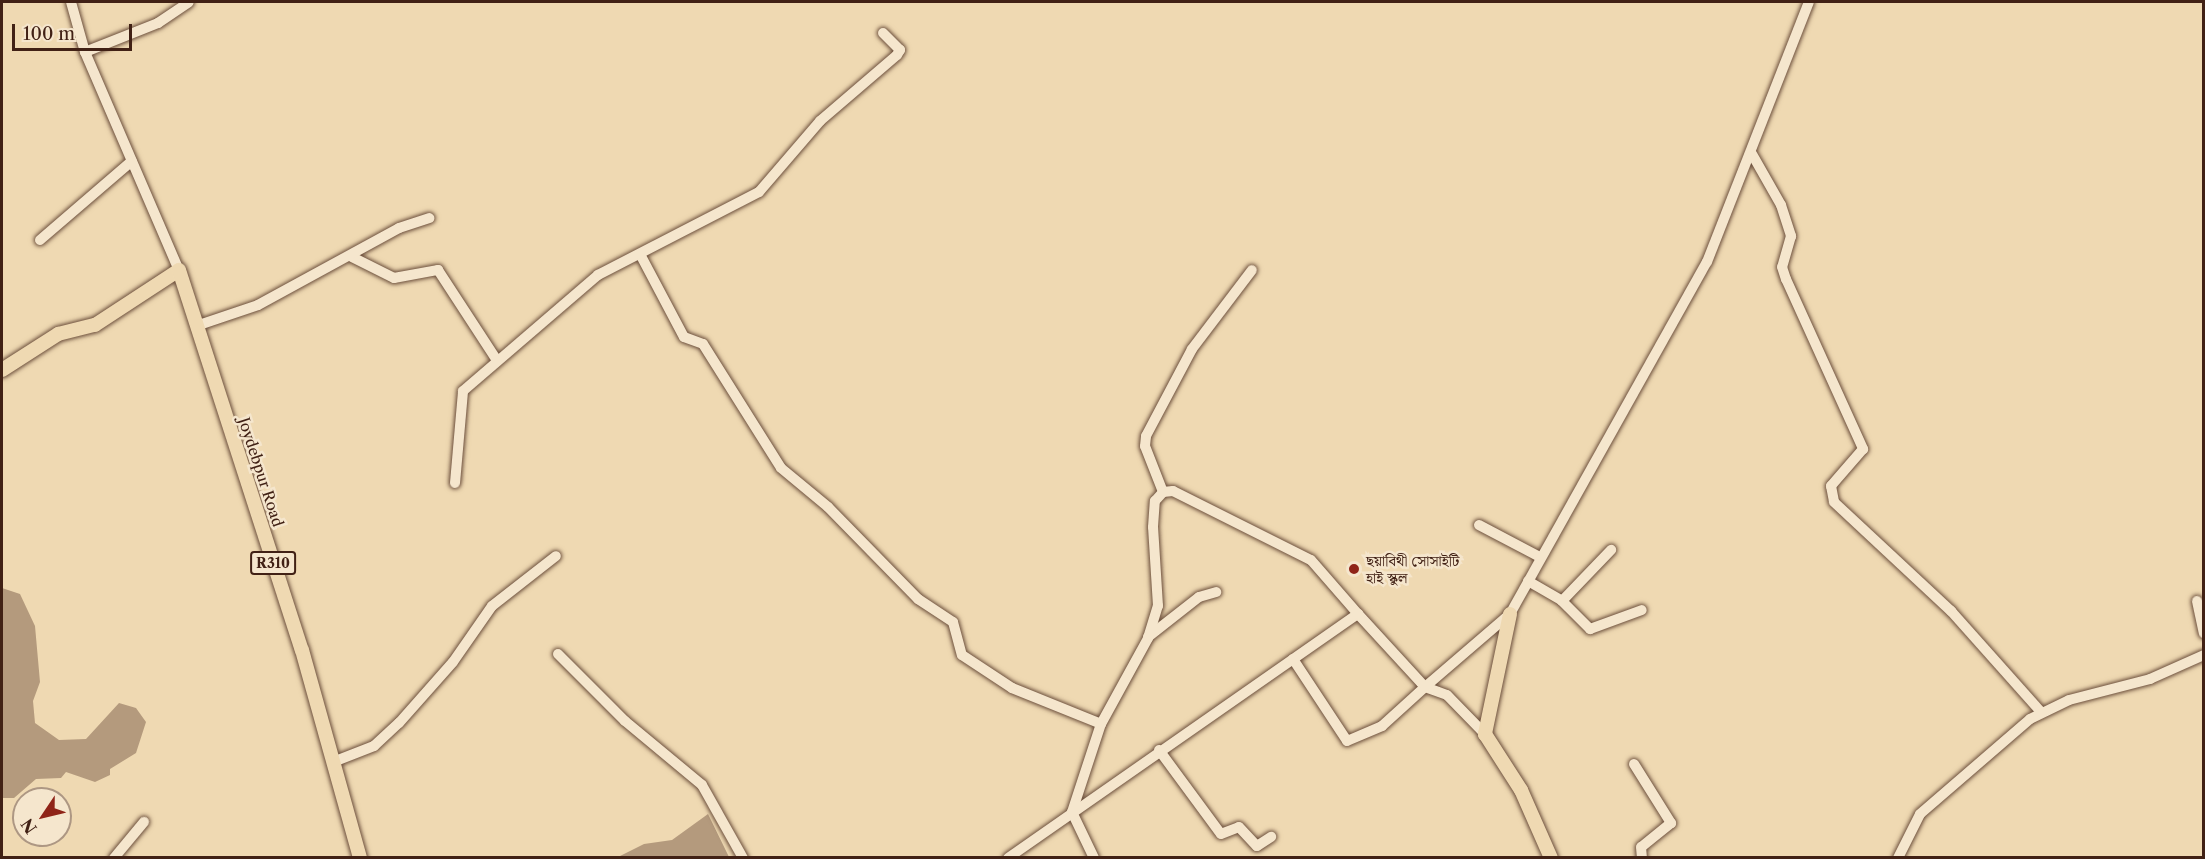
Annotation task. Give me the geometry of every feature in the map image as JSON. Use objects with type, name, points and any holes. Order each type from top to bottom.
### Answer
[{"type":"main road","name":"Joydebpur Road","points":[[178,270],[333,762],[358,856]]},
{"type":"main road","points":[[2,370],[58,334],[95,325],[178,270]]},
{"type":"main road","points":[[1510,614],[1485,734],[1521,790],[1551,858]]},
{"type":"street","points":[[71,2],[85,52],[178,270]]},
{"type":"street","points":[[85,52],[148,28],[189,2]]},
{"type":"street","points":[[1293,659],[1352,743],[1382,726],[1510,614],[1707,262],[1752,154],[1809,2]]},
{"type":"street","points":[[455,483],[458,403],[496,359],[546,324],[598,275],[759,192],[820,121],[897,55],[900,50],[883,33]]},
{"type":"street","points":[[1752,154],[1781,206],[1791,236],[1782,267],[1786,279],[1863,449],[1831,486],[1834,502],[1951,611],[2041,712]]},
{"type":"street","points":[[40,240],[132,161]]},
{"type":"street","points":[[196,326],[258,305],[352,256],[399,228],[429,218]]},
{"type":"street","points":[[640,254],[684,337],[703,344],[781,468],[828,507],[918,599],[953,622],[962,655],[1012,688],[1101,724]]},
{"type":"street","points":[[352,256],[394,278],[438,270],[496,359]]},
{"type":"street","points":[[1163,492],[1145,446],[1146,435],[1192,349],[1252,270]]},
{"type":"street","points":[[1094,858],[1072,812],[1101,724],[1148,638],[1158,606],[1153,527],[1155,501],[1163,492],[1173,491],[1311,560],[1425,687],[1447,694],[1485,734]]},
{"type":"street","points":[[1479,525],[1540,557]]},
{"type":"street","points":[[1562,601],[1611,550]]},
{"type":"street","points":[[333,762],[374,746],[391,731],[453,662],[492,606],[556,556]]},
{"type":"street","points":[[1528,581],[1562,601],[1590,629],[1642,609]]},
{"type":"street","points":[[1148,638],[1199,597],[1216,592]]},
{"type":"street","points":[[2197,601],[2204,633]]},
{"type":"street","points":[[1008,858],[1159,750],[1358,614]]},
{"type":"street","points":[[558,654],[625,721],[702,785],[743,858]]},
{"type":"street","points":[[1898,858],[1920,814],[2041,712],[2150,679],[2204,655]]},
{"type":"street","points":[[1159,750],[1221,834],[1239,827],[1257,846],[1271,837]]},
{"type":"street","points":[[1634,764],[1671,823],[1641,847],[1642,858]]},
{"type":"street","points":[[114,858],[144,822]]},
{"type":"shaded area","points":[[2,588],[20,594],[35,626],[40,682],[33,701],[35,723],[59,740],[86,739],[119,703],[136,708],[146,722],[136,753],[110,769],[110,775],[95,782],[66,772],[61,778],[36,779],[27,787],[12,787],[12,798],[2,798]]},
{"type":"shaded area","points":[[708,814],[729,857],[618,857],[644,844],[672,840]]},
{"type":"place","name":"ছয়াবিথী সোসাইটি হাই স্কুল","points":[[1354,569]]}]
